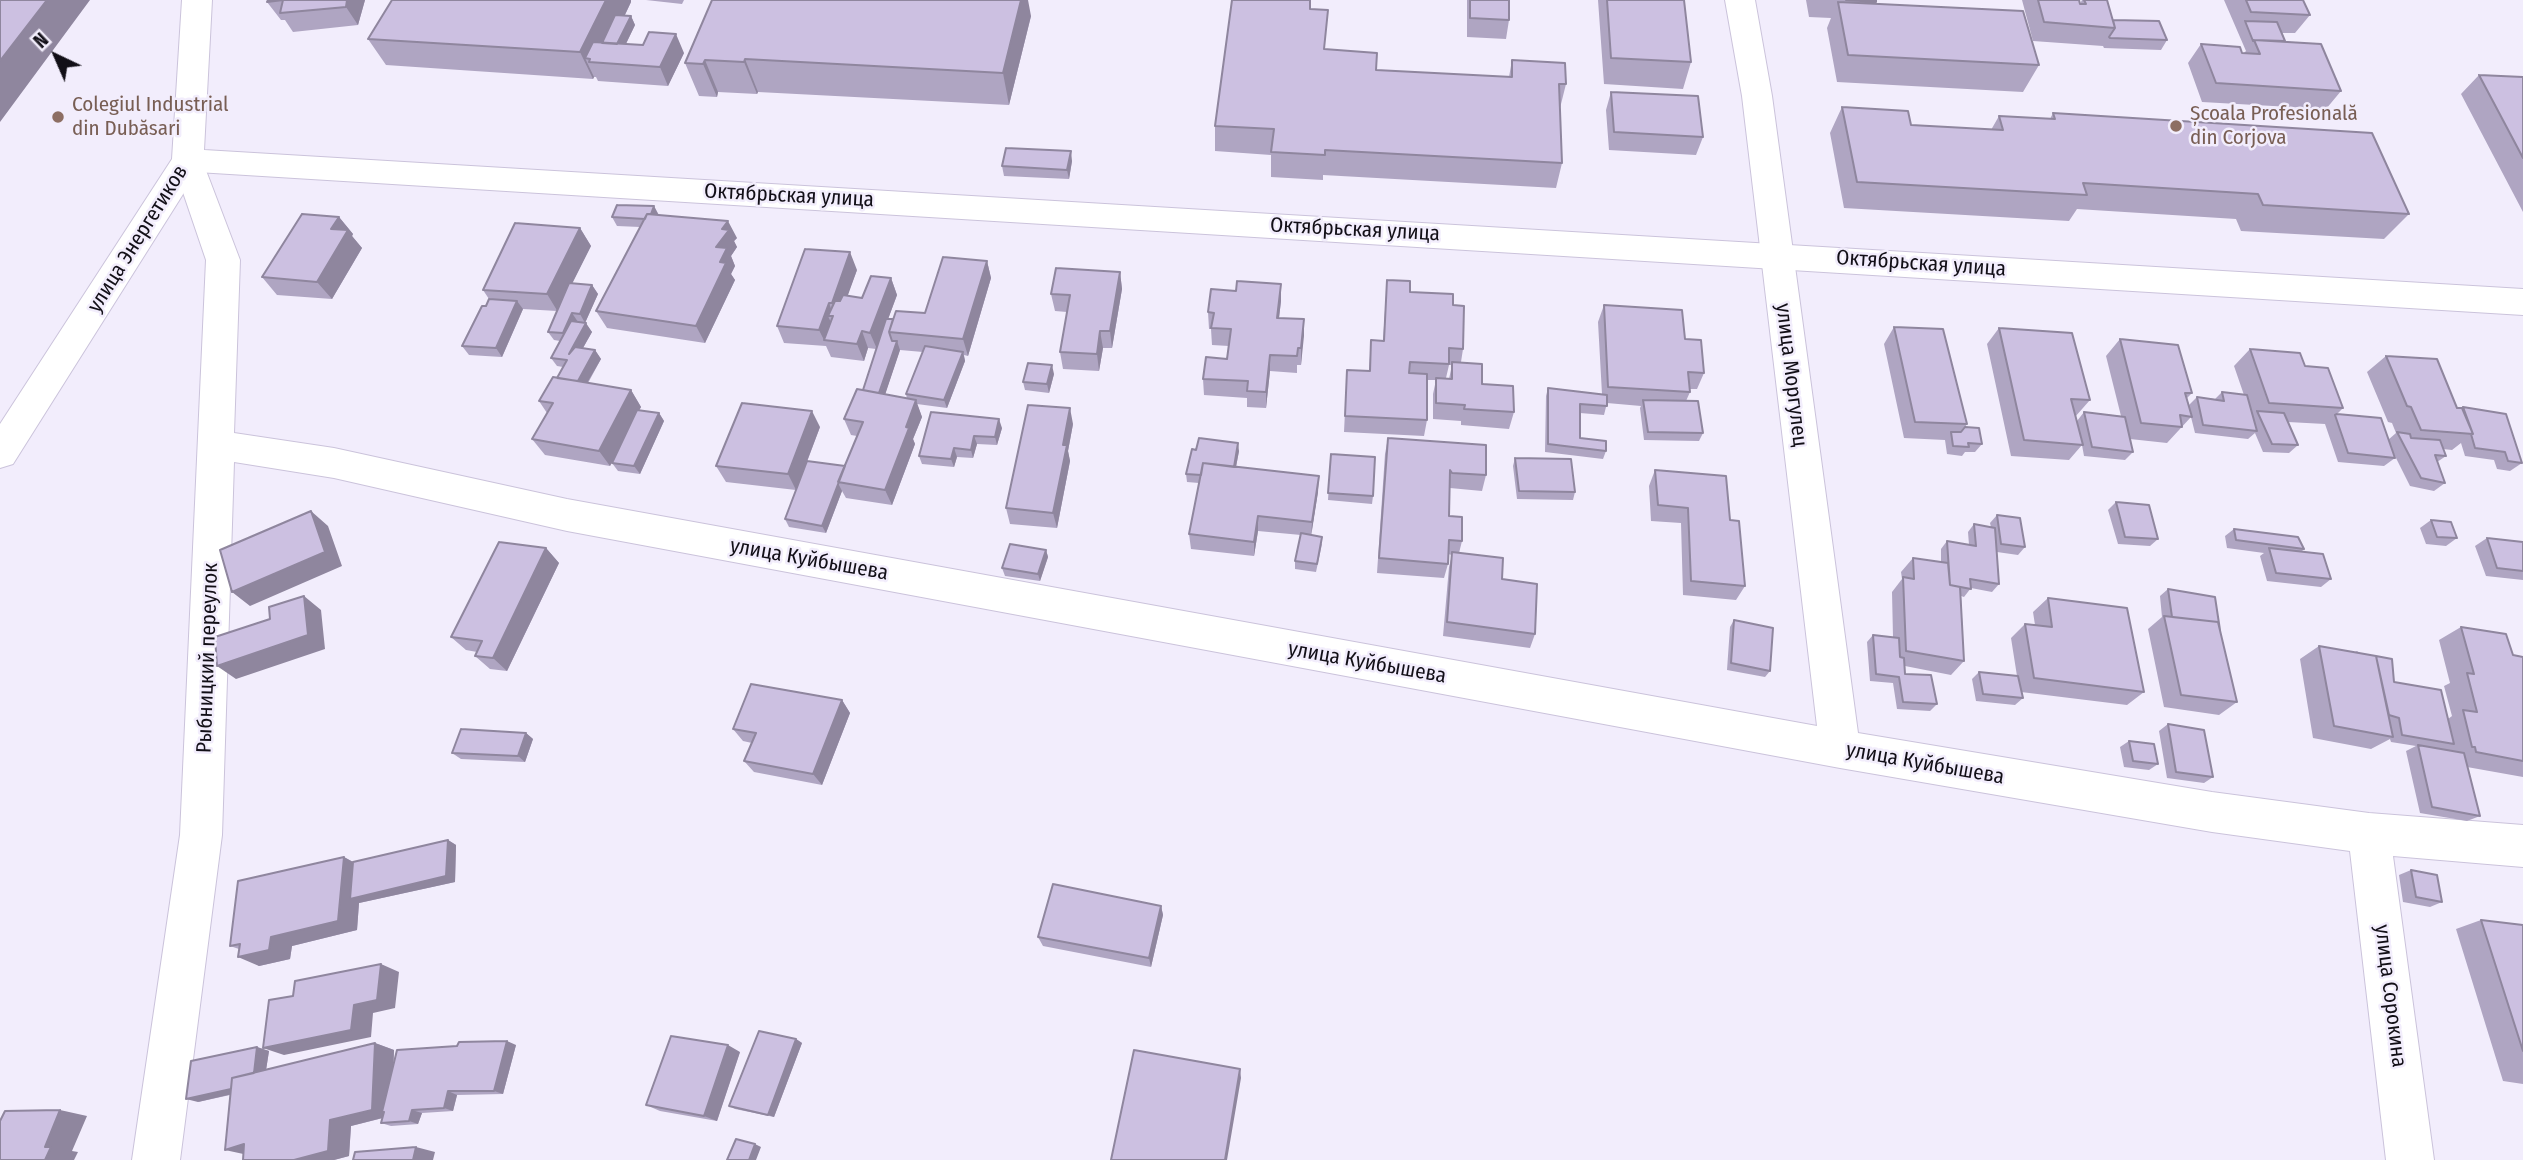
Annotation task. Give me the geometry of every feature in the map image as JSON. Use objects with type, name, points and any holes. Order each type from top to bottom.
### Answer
[{"type":"street","name":"улица Энергетиков","points":[[0,453],[188,160],[198,0]]},
{"type":"street","name":"улица Моргулец","points":[[1740,0],[1757,96],[1840,750]]},
{"type":"street","name":"Октябрьская улица","points":[[188,160],[2523,302]]},
{"type":"street","name":"Рыбницкий переулок","points":[[156,1160],[201,835],[223,260],[188,160]]},
{"type":"street","name":"улица Куйбышева","points":[[217,445],[334,463],[566,515],[1840,750],[2212,812],[2369,833],[2523,846]]},
{"type":"street","name":"улица Сорокина","points":[[2369,833],[2410,1160]]},
{"type":"building","points":[[0,0],[47,0],[0,61]]},
{"type":"building","points":[[283,0],[347,0],[346,7],[280,13]]},
{"type":"building","points":[[392,0],[606,0],[580,52],[368,39]]},
{"type":"building","points":[[712,0],[1021,0],[1003,73],[745,59],[744,62],[705,60],[703,64],[685,63]]},
{"type":"building","points":[[1232,0],[1310,0],[1310,9],[1328,10],[1324,49],[1377,53],[1376,70],[1512,77],[1512,60],[1565,63],[1566,84],[1559,84],[1562,163],[1325,150],[1325,155],[1271,152],[1274,129],[1215,126]]},
{"type":"building","points":[[1470,0],[1509,0],[1509,20],[1470,18]]},
{"type":"building","points":[[1607,0],[1684,0],[1691,62],[1611,58]]},
{"type":"building","points":[[2038,0],[2079,0],[2080,4],[2086,4],[2084,0],[2107,0],[2115,28],[2044,22]]},
{"type":"building","points":[[2246,0],[2303,0],[2310,15],[2251,12]]},
{"type":"building","points":[[1838,2],[2023,11],[2039,65],[1848,55]]},
{"type":"building","points":[[615,15],[631,16],[617,44],[602,43]]},
{"type":"building","points":[[2113,20],[2159,21],[2167,40],[2110,38],[2115,28]]},
{"type":"building","points":[[2245,21],[2277,22],[2285,41],[2253,41]]},
{"type":"building","points":[[649,32],[676,34],[660,67],[589,62],[590,59],[585,58],[593,42],[643,45]]},
{"type":"building","points":[[2254,40],[2321,44],[2341,91],[2216,83],[2201,44],[2240,47],[2242,53],[2260,54]]},
{"type":"building","points":[[2479,75],[2523,77],[2523,158]]},
{"type":"building","points":[[1611,92],[1698,96],[1703,137],[1614,132]]},
{"type":"building","points":[[1842,107],[1908,111],[1911,125],[2003,130],[1999,116],[2055,119],[2053,113],[2372,133],[2409,214],[2263,205],[2258,194],[2083,183],[2087,195],[1857,182]]},
{"type":"building","points":[[1006,148],[1071,151],[1067,170],[1002,166]]},
{"type":"building","points":[[617,205],[654,206],[645,219],[612,217]]},
{"type":"building","points":[[302,214],[339,217],[331,229],[348,230],[317,282],[262,277]]},
{"type":"building","points":[[647,214],[728,221],[722,229],[729,230],[716,247],[727,248],[720,262],[726,263],[696,326],[596,311]]},
{"type":"building","points":[[515,223],[580,228],[547,294],[483,290]]},
{"type":"building","points":[[805,249],[850,252],[832,303],[829,303],[819,330],[777,326]]},
{"type":"building","points":[[943,257],[987,261],[963,339],[889,332],[896,311],[925,313]]},
{"type":"building","points":[[1056,268],[1120,272],[1110,331],[1100,331],[1097,354],[1060,352],[1070,295],[1051,294]]},
{"type":"building","points":[[871,276],[891,278],[870,333],[862,331],[857,344],[824,340],[833,316],[828,316],[835,301],[840,301],[843,295],[862,298]]},
{"type":"building","points":[[1387,280],[1410,281],[1410,292],[1453,294],[1453,305],[1464,306],[1463,349],[1449,348],[1449,364],[1410,362],[1409,373],[1427,374],[1427,420],[1345,416],[1347,370],[1370,371],[1371,340],[1384,341]]},
{"type":"building","points":[[1237,281],[1281,284],[1277,318],[1304,319],[1301,348],[1298,348],[1297,356],[1270,355],[1266,392],[1247,391],[1248,381],[1203,379],[1206,357],[1227,359],[1231,329],[1211,328],[1214,313],[1208,312],[1211,289],[1236,291]]},
{"type":"building","points":[[569,283],[592,285],[580,314],[572,313],[563,333],[548,332]]},
{"type":"building","points":[[489,299],[517,301],[496,348],[462,346],[482,306],[486,306]]},
{"type":"building","points":[[1604,305],[1682,310],[1685,339],[1701,340],[1704,373],[1688,372],[1690,392],[1608,387]]},
{"type":"building","points":[[886,319],[893,319],[889,332],[892,341],[897,341],[879,393],[863,390]]},
{"type":"building","points":[[571,321],[586,323],[569,354],[575,347],[595,350],[578,381],[557,378],[567,360],[551,358]]},
{"type":"building","points":[[1894,327],[1943,329],[1967,424],[1915,422]]},
{"type":"building","points":[[1999,328],[2072,333],[2090,400],[2071,399],[2083,445],[2024,440]]},
{"type":"building","points":[[2120,339],[2178,345],[2192,393],[2185,393],[2192,417],[2180,415],[2182,427],[2141,423]]},
{"type":"building","points":[[925,346],[963,352],[944,400],[906,394]]},
{"type":"building","points":[[2250,349],[2300,353],[2305,366],[2328,368],[2343,408],[2269,403]]},
{"type":"building","points":[[2386,356],[2437,359],[2457,408],[2462,408],[2473,434],[2421,430],[2411,407],[2407,406]]},
{"type":"building","points":[[1452,362],[1482,364],[1482,384],[1513,386],[1514,412],[1464,409],[1465,405],[1436,403],[1436,378],[1452,379]]},
{"type":"building","points":[[1028,363],[1052,365],[1047,384],[1023,382]]},
{"type":"building","points":[[553,377],[631,390],[599,451],[532,439],[553,403],[539,401]]},
{"type":"building","points":[[1548,388],[1607,395],[1607,406],[1580,404],[1580,438],[1606,441],[1606,451],[1548,444]]},
{"type":"building","points":[[857,389],[916,400],[906,427],[909,428],[885,490],[838,482],[863,422],[844,419]]},
{"type":"building","points":[[2222,392],[2247,395],[2257,431],[2203,425],[2197,397],[2224,401]]},
{"type":"building","points":[[1643,400],[1698,401],[1703,433],[1648,432]]},
{"type":"building","points":[[742,403],[812,411],[788,474],[716,466]]},
{"type":"building","points":[[1028,405],[1070,408],[1063,445],[1067,445],[1053,513],[1006,508]]},
{"type":"building","points":[[2463,407],[2506,414],[2522,463],[2508,461],[2505,452],[2475,448]]},
{"type":"building","points":[[637,410],[659,413],[634,466],[612,463]]},
{"type":"building","points":[[2257,411],[2284,413],[2298,445],[2272,444]]},
{"type":"building","points":[[931,412],[999,419],[995,437],[974,436],[971,450],[954,448],[951,459],[919,456]]},
{"type":"building","points":[[2084,412],[2125,417],[2133,452],[2092,447]]},
{"type":"building","points":[[2335,415],[2381,418],[2395,458],[2348,453]]},
{"type":"building","points":[[1965,427],[1979,428],[1982,444],[1953,446],[1951,432],[1961,432]]},
{"type":"building","points":[[2397,432],[2410,434],[2411,438],[2440,440],[2446,456],[2435,455],[2445,483],[2421,478]]},
{"type":"building","points":[[1199,438],[1238,443],[1234,467],[1203,463],[1201,475],[1186,474],[1192,449],[1196,450]]},
{"type":"building","points":[[1388,438],[1486,445],[1486,475],[1452,473],[1450,470],[1449,516],[1462,517],[1462,541],[1449,540],[1448,564],[1379,558]]},
{"type":"building","points":[[1331,454],[1375,457],[1373,496],[1328,493]]},
{"type":"building","points":[[1515,458],[1571,459],[1575,492],[1519,491]]},
{"type":"building","points":[[807,461],[845,466],[822,526],[785,519]]},
{"type":"building","points":[[1203,463],[1319,476],[1312,522],[1258,516],[1254,542],[1189,534]]},
{"type":"building","points":[[1655,470],[1726,476],[1730,520],[1739,521],[1745,586],[1691,581],[1688,508],[1658,505]]},
{"type":"building","points":[[2116,502],[2149,505],[2158,539],[2125,537]]},
{"type":"building","points":[[311,511],[325,552],[232,592],[220,550]]},
{"type":"building","points":[[1997,515],[2020,518],[2025,547],[2001,544]]},
{"type":"building","points":[[2431,520],[2451,522],[2457,538],[2437,537]]},
{"type":"building","points":[[1974,524],[1995,528],[1999,584],[1970,579],[1971,589],[1950,585],[1947,541],[1976,546]]},
{"type":"building","points":[[2234,529],[2298,537],[2304,549],[2236,540]]},
{"type":"building","points":[[1301,533],[1322,537],[1317,564],[1295,561]]},
{"type":"building","points":[[2487,538],[2523,542],[2523,571],[2497,568]]},
{"type":"building","points":[[499,542],[546,548],[493,658],[475,656],[482,641],[451,637]]},
{"type":"building","points":[[1010,544],[1046,550],[1038,574],[1002,568]]},
{"type":"building","points":[[2269,548],[2323,554],[2331,579],[2276,573]]},
{"type":"building","points":[[1452,552],[1503,558],[1502,579],[1537,584],[1535,634],[1447,622]]},
{"type":"building","points":[[1913,558],[1948,563],[1950,585],[1960,587],[1964,661],[1906,651],[1903,577],[1914,579]]},
{"type":"building","points":[[2168,589],[2215,597],[2220,630],[2218,622],[2172,617]]},
{"type":"building","points":[[304,596],[308,635],[217,666],[215,637],[270,619],[269,607]]},
{"type":"building","points":[[2048,598],[2127,608],[2144,692],[2034,678],[2025,624],[2052,627]]},
{"type":"building","points":[[2164,616],[2218,622],[2237,702],[2181,695]]},
{"type":"building","points":[[1734,620],[1773,628],[1770,671],[1731,663]]},
{"type":"building","points":[[2461,627],[2506,634],[2513,655],[2523,657],[2523,761],[2476,752],[2475,747],[2472,747],[2463,710],[2477,712],[2467,673],[2474,674]]},
{"type":"building","points":[[1873,635],[1899,638],[1900,657],[1904,658],[1905,674],[1931,675],[1937,704],[1903,702],[1899,677],[1876,674]]},
{"type":"building","points":[[2319,646],[2376,656],[2393,737],[2334,726]]},
{"type":"building","points":[[2376,656],[2392,659],[2394,682],[2441,690],[2454,744],[2402,735],[2399,718],[2389,715]]},
{"type":"building","points":[[1979,672],[2018,676],[2023,698],[1983,694]]},
{"type":"building","points":[[751,684],[842,700],[813,774],[744,761],[756,733],[733,729]]},
{"type":"building","points":[[2168,724],[2204,730],[2213,777],[2176,772]]},
{"type":"building","points":[[461,729],[526,733],[518,756],[452,753]]},
{"type":"building","points":[[2129,741],[2154,744],[2158,764],[2133,761]]},
{"type":"building","points":[[2418,745],[2464,753],[2480,816],[2432,807]]},
{"type":"building","points":[[448,840],[446,876],[350,899],[353,862]]},
{"type":"building","points":[[344,857],[338,921],[271,937],[269,950],[238,957],[240,944],[230,946],[238,881]]},
{"type":"building","points":[[2411,870],[2437,875],[2442,902],[2416,897]]},
{"type":"building","points":[[1053,884],[1161,906],[1149,958],[1038,937]]},
{"type":"building","points":[[2481,920],[2523,925],[2523,1051]]},
{"type":"building","points":[[381,964],[377,1000],[354,1005],[351,1030],[263,1048],[269,1000],[293,996],[295,981]]},
{"type":"building","points":[[759,1031],[796,1039],[768,1115],[729,1106]]},
{"type":"building","points":[[671,1036],[728,1045],[704,1116],[646,1105]]},
{"type":"building","points":[[507,1041],[494,1091],[448,1091],[444,1108],[412,1110],[409,1121],[381,1123],[397,1050],[457,1046],[459,1042]]},
{"type":"building","points":[[375,1043],[372,1110],[330,1120],[328,1151],[294,1160],[243,1160],[244,1144],[225,1150],[232,1078]]},
{"type":"building","points":[[257,1047],[254,1073],[232,1078],[231,1089],[186,1099],[191,1061]]},
{"type":"building","points":[[1134,1050],[1240,1069],[1225,1160],[1111,1160]]},
{"type":"building","points":[[60,1110],[45,1147],[51,1147],[45,1160],[0,1160],[0,1121],[5,1111]]},
{"type":"building","points":[[736,1139],[755,1144],[749,1160],[727,1160]]},
{"type":"building","points":[[416,1147],[413,1160],[353,1160],[355,1152]]},
{"type":"place","name":"Colegiul Industrial din Dubăsari","points":[[58,117]]},
{"type":"place","name":"Școala Profesională din Corjova","points":[[2176,126]]}]
